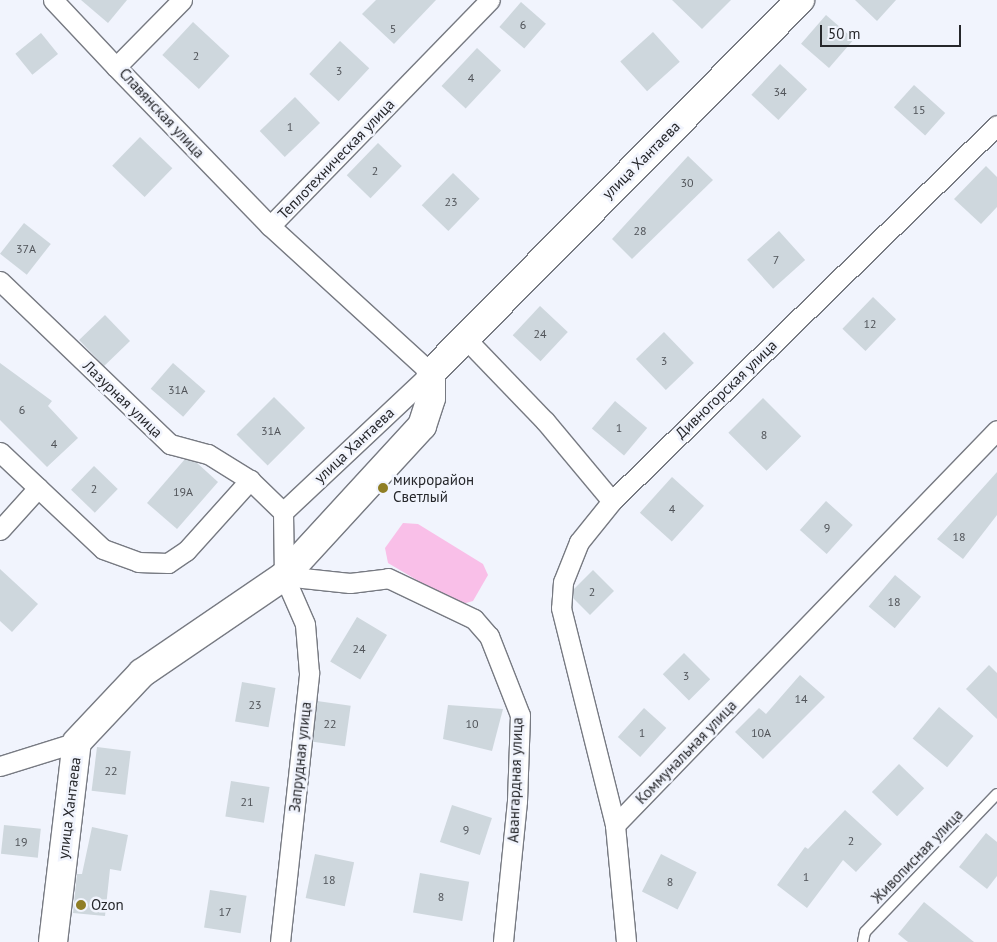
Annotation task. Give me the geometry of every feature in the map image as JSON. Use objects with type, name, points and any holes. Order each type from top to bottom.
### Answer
[{"type":"street","points":[[53,0],[116,67]]},
{"type":"street","name":"Славянская улица","points":[[182,0],[116,67],[270,226]]},
{"type":"street","name":"Теплотехническая улица","points":[[431,373],[270,226],[490,0]]},
{"type":"street","name":"улица Хантаева","points":[[283,512],[466,339],[800,0]]},
{"type":"street","name":"Дивногорская улица","points":[[612,501],[997,125]]},
{"type":"street","name":"Лазурная улица","points":[[0,282],[170,444],[208,454],[250,480],[283,512]]},
{"type":"street","points":[[466,339],[545,421],[612,501],[579,542],[564,582],[561,608],[614,825],[626,942]]},
{"type":"street","name":"улица Хантаева","points":[[53,942],[76,742],[142,673],[284,576],[422,426],[431,398],[431,373]]},
{"type":"street","name":"Коммунальная улица","points":[[614,825],[997,430]]},
{"type":"street","points":[[0,452],[103,548],[138,562],[168,563],[186,552],[250,480]]},
{"type":"street","points":[[0,530],[38,488]]},
{"type":"street","points":[[283,512],[284,576]]},
{"type":"street","name":"Запрудная улица","points":[[280,942],[309,673],[306,624],[284,576]]},
{"type":"street","name":"Авангардная улица","points":[[284,576],[350,583],[388,578],[474,619],[489,636],[520,715],[517,801],[503,942]]},
{"type":"street","points":[[0,766],[76,742]]},
{"type":"lane","name":"Живописная улица","points":[[864,942],[865,932],[997,794]]},
{"type":"shaded area","points":[[403,523],[418,524],[483,564],[488,575],[473,601],[459,605],[388,563],[385,548]]},
{"type":"building","points":[[81,0],[127,0],[108,23]]},
{"type":"building","points":[[376,0],[436,0],[394,44],[362,14]]},
{"type":"building","points":[[672,0],[731,0],[702,29]]},
{"type":"building","points":[[855,0],[896,0],[877,21]]},
{"type":"building","points":[[521,2],[546,24],[524,49],[499,27]]},
{"type":"building","points":[[826,15],[854,39],[829,68],[801,44]]},
{"type":"building","points":[[193,22],[230,56],[199,89],[162,55]]},
{"type":"building","points":[[653,32],[680,62],[647,91],[620,61]]},
{"type":"building","points":[[41,33],[58,54],[32,75],[15,54]]},
{"type":"building","points":[[340,41],[369,68],[339,101],[309,74]]},
{"type":"building","points":[[477,48],[501,71],[466,109],[442,86]]},
{"type":"building","points":[[780,64],[807,89],[778,120],[751,95]]},
{"type":"building","points":[[914,85],[945,113],[925,135],[894,107]]},
{"type":"building","points":[[295,97],[320,123],[285,157],[260,131]]},
{"type":"building","points":[[140,137],[172,168],[145,197],[112,166]]},
{"type":"building","points":[[378,143],[402,166],[370,198],[347,175]]},
{"type":"building","points":[[688,156],[713,180],[632,259],[612,239]]},
{"type":"building","points":[[986,166],[997,177],[997,207],[981,224],[954,199]]},
{"type":"building","points":[[453,173],[480,199],[448,231],[422,205]]},
{"type":"building","points":[[24,223],[51,244],[27,275],[0,254]]},
{"type":"building","points":[[779,231],[805,260],[773,289],[747,260]]},
{"type":"building","points":[[873,297],[896,319],[865,351],[842,329]]},
{"type":"building","points":[[540,306],[568,332],[541,361],[513,335]]},
{"type":"building","points":[[105,315],[130,341],[104,366],[79,340]]},
{"type":"building","points":[[664,332],[694,363],[666,390],[636,359]]},
{"type":"building","points":[[0,363],[52,401],[48,406],[78,438],[47,467],[0,420]]},
{"type":"building","points":[[173,363],[205,391],[183,417],[151,389]]},
{"type":"building","points":[[274,397],[305,428],[268,466],[237,434]]},
{"type":"building","points":[[763,398],[801,436],[767,471],[728,433]]},
{"type":"building","points":[[615,401],[647,428],[624,456],[592,429]]},
{"type":"building","points":[[185,459],[196,462],[218,482],[177,529],[147,503]]},
{"type":"building","points":[[94,466],[118,489],[95,513],[71,490]]},
{"type":"building","points":[[997,472],[997,515],[963,559],[937,539]]},
{"type":"building","points":[[672,477],[704,506],[672,541],[640,513]]},
{"type":"building","points":[[826,501],[853,525],[827,554],[800,530]]},
{"type":"building","points":[[0,569],[38,604],[12,632],[0,621]]},
{"type":"building","points":[[593,570],[614,591],[590,615],[573,598],[574,589]]},
{"type":"building","points":[[895,575],[921,597],[895,628],[869,606]]},
{"type":"building","points":[[357,617],[387,635],[360,680],[330,662]]},
{"type":"building","points":[[684,653],[710,679],[689,700],[663,674]]},
{"type":"building","points":[[989,665],[997,673],[997,719],[966,689]]},
{"type":"building","points":[[800,675],[825,697],[763,759],[735,732],[759,708],[766,714]]},
{"type":"building","points":[[242,682],[275,688],[269,727],[235,721]]},
{"type":"building","points":[[317,701],[351,706],[345,746],[311,742]]},
{"type":"building","points":[[448,705],[503,709],[492,751],[443,739]]},
{"type":"building","points":[[939,707],[973,736],[947,767],[913,738]]},
{"type":"building","points":[[644,708],[666,728],[640,757],[618,737]]},
{"type":"building","points":[[97,747],[131,751],[125,795],[92,791]]},
{"type":"building","points":[[899,764],[924,788],[897,816],[872,792]]},
{"type":"building","points":[[231,781],[270,787],[264,823],[225,817]]},
{"type":"building","points":[[452,805],[492,818],[480,855],[440,842]]},
{"type":"building","points":[[845,810],[882,844],[856,872],[843,860],[807,908],[777,885],[805,847],[808,849]]},
{"type":"building","points":[[4,825],[41,829],[38,858],[1,854]]},
{"type":"building","points":[[92,827],[128,835],[121,871],[110,869],[105,916],[73,913],[77,874],[82,874]]},
{"type":"building","points":[[986,833],[997,842],[997,876],[987,889],[959,867]]},
{"type":"building","points":[[315,854],[354,862],[345,906],[306,898]]},
{"type":"building","points":[[661,854],[697,872],[678,910],[642,891]]},
{"type":"building","points":[[420,873],[469,882],[462,921],[413,912]]},
{"type":"building","points":[[210,890],[247,896],[241,933],[204,928]]},
{"type":"building","points":[[924,902],[974,942],[908,942],[898,934]]},
{"type":"place","name":"микрорайон Светлый","points":[[383,488]]},
{"type":"place","name":"Ozon","points":[[81,905]]}]
